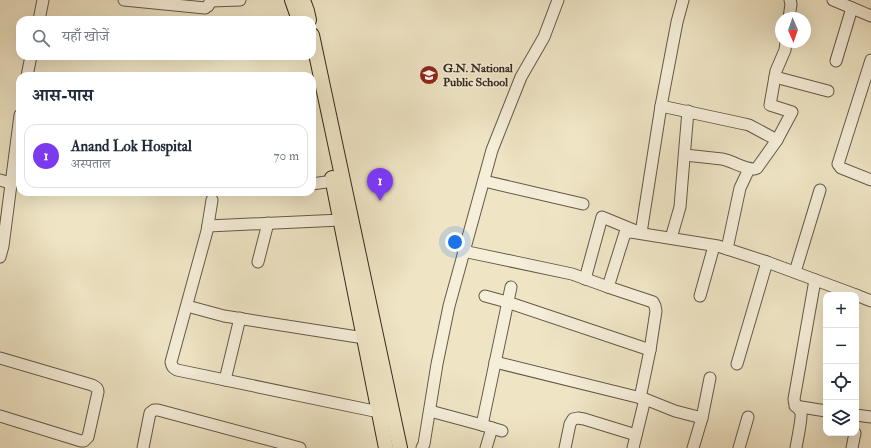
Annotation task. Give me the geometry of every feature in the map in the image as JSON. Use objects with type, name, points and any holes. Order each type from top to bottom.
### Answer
[{"type":"main road","points":[[292,0],[298,16]]},
{"type":"main road","points":[[303,0],[308,16]]},
{"type":"main road","points":[[316,55],[400,448]]},
{"type":"main road","points":[[308,60],[310,72]]},
{"type":"main road","points":[[316,100],[386,448]]},
{"type":"street","points":[[40,16],[43,0]]},
{"type":"street","points":[[124,0],[205,8],[211,1],[240,0]]},
{"type":"street","points":[[422,448],[424,444],[437,364],[449,306],[492,150],[521,77],[544,37],[558,0]]},
{"type":"street","points":[[641,233],[675,28],[683,0]]},
{"type":"street","points":[[790,0],[790,12]]},
{"type":"street","points":[[833,0],[849,4],[871,16]]},
{"type":"street","points":[[836,60],[849,4]]},
{"type":"street","points":[[685,154],[726,159],[749,169],[754,170],[756,168],[777,140],[792,112],[770,105],[775,77],[785,48]]},
{"type":"street","points":[[28,72],[30,60]]},
{"type":"street","points":[[871,60],[838,164],[841,168],[871,180]]},
{"type":"street","points":[[775,77],[828,91]]},
{"type":"street","points":[[661,106],[749,125],[777,140]]},
{"type":"street","points":[[671,238],[680,207],[688,111]]},
{"type":"street","points":[[1,250],[5,181],[16,133]]},
{"type":"street","points":[[727,249],[740,188],[749,169]]},
{"type":"street","points":[[316,183],[333,181]]},
{"type":"street","points":[[484,181],[583,204]]},
{"type":"street","points":[[795,272],[820,190]]},
{"type":"street","points":[[212,200],[208,226],[171,362],[172,366],[177,370],[379,412]]},
{"type":"street","points":[[585,279],[602,217],[641,233]]},
{"type":"street","points":[[208,226],[341,220]]},
{"type":"street","points":[[258,262],[268,223]]},
{"type":"street","points":[[608,287],[625,233],[631,232],[727,249],[848,292]]},
{"type":"street","points":[[700,296],[714,246]]},
{"type":"street","points":[[464,251],[572,274],[653,302],[656,311],[633,448]]},
{"type":"street","points":[[737,364],[767,262]]},
{"type":"street","points":[[796,448],[801,416],[799,410],[795,406],[794,399],[815,280]]},
{"type":"street","points":[[486,448],[492,428],[495,362],[510,287]]},
{"type":"street","points":[[485,296],[650,350]]},
{"type":"street","points":[[859,296],[871,301]]},
{"type":"street","points":[[187,306],[224,316],[364,338]]},
{"type":"street","points":[[225,380],[240,318]]},
{"type":"street","points":[[0,358],[92,385],[98,389],[98,392],[88,437],[84,441],[0,416]]},
{"type":"street","points":[[495,362],[642,399],[675,411],[702,418]]},
{"type":"street","points":[[693,448],[702,418],[710,378]]},
{"type":"street","points":[[795,406],[823,410]]},
{"type":"street","points":[[142,448],[150,413],[154,410],[300,448]]},
{"type":"street","points":[[430,411],[492,428]]},
{"type":"street","points":[[859,415],[871,417]]},
{"type":"street","points":[[739,448],[748,417]]},
{"type":"street","points":[[565,448],[570,424],[573,419],[578,418],[636,435]]},
{"type":"street","points":[[852,448],[854,436]]},
{"type":"place","name":"G.N. National Public School","points":[[429,75]]},
{"type":"place","name":"Anand Lok Hospital","points":[[380,201]]}]
